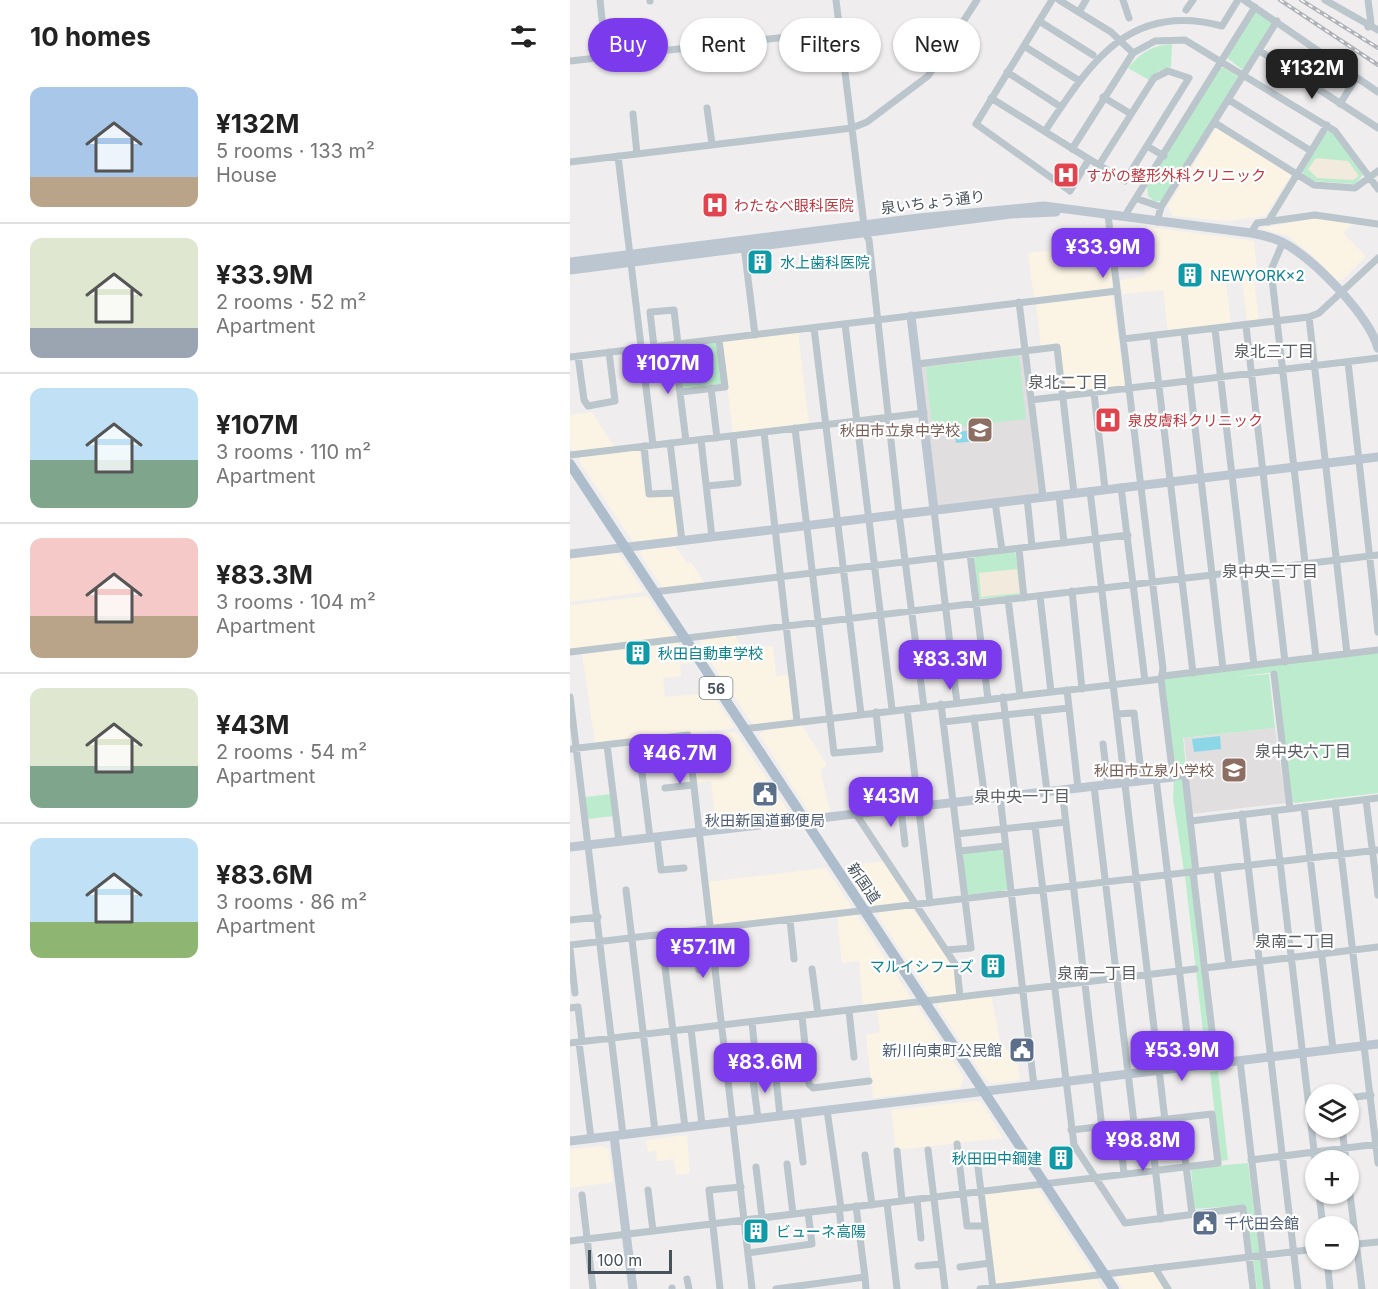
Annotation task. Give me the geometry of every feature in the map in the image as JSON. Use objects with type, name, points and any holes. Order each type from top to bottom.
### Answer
[{"type":"main road","name":"新国道","points":[[570,464],[742,729],[1114,1289]]},
{"type":"street","points":[[600,0],[602,18]]},
{"type":"street","points":[[836,0],[838,18]]},
{"type":"street","points":[[570,162],[852,128],[867,122],[928,76],[977,0]]},
{"type":"street","points":[[1052,0],[976,124],[1070,191],[1089,159]]},
{"type":"street","points":[[1059,0],[1111,32],[1132,53]]},
{"type":"street","points":[[1079,12],[1086,0]]},
{"type":"street","points":[[1105,39],[1132,17],[1123,0]]},
{"type":"street","points":[[1193,0],[1184,10],[1209,18],[1222,26],[1238,0]]},
{"type":"street","points":[[1244,0],[1378,92]]},
{"type":"street","points":[[1324,0],[1368,27],[1378,30]]},
{"type":"street","points":[[1368,0],[1371,23],[1368,27]]},
{"type":"street","points":[[1124,217],[1255,8]]},
{"type":"street","points":[[1039,21],[1093,55]]},
{"type":"street","points":[[1157,222],[1161,207],[1277,21]]},
{"type":"street","points":[[668,50],[779,38]]},
{"type":"street","points":[[1072,149],[1132,53],[1155,41],[1185,40],[1327,125],[1344,139],[1378,189]]},
{"type":"street","points":[[1024,46],[1078,81]]},
{"type":"street","points":[[1045,131],[1099,47]]},
{"type":"street","points":[[1260,51],[1378,128]]},
{"type":"street","points":[[570,62],[588,60]]},
{"type":"street","points":[[845,72],[865,229],[869,240],[899,514],[924,706]]},
{"type":"street","points":[[1007,72],[1061,107]]},
{"type":"street","points":[[991,98],[1072,149],[1125,181],[1188,78],[1176,72],[1160,73],[1154,78],[1099,165]]},
{"type":"street","points":[[1340,104],[1356,78]]},
{"type":"street","points":[[1103,97],[1131,114]]},
{"type":"street","points":[[1229,100],[1311,151]]},
{"type":"street","points":[[707,108],[712,144]]},
{"type":"street","points":[[633,114],[637,154]]},
{"type":"street","points":[[1215,123],[1314,185],[1355,188],[1378,171]]},
{"type":"street","points":[[1268,222],[1327,125]]},
{"type":"street","points":[[1147,146],[1164,156]]},
{"type":"street","points":[[618,156],[653,445]]},
{"type":"street","points":[[1138,198],[1161,207]]},
{"type":"street","name":"泉いちょう通り","points":[[570,262],[631,258],[865,229],[1035,212],[1108,215],[1251,233],[1282,242],[1299,253],[1340,292],[1365,320],[1378,348]]},
{"type":"street","points":[[1108,215],[1173,777]]},
{"type":"street","points":[[1251,233],[1254,224],[1315,215],[1378,224]]},
{"type":"street","points":[[1282,242],[1271,270],[1296,467],[1316,657]]},
{"type":"street","points":[[744,244],[755,335]]},
{"type":"street","points":[[1123,339],[1309,317],[1319,313],[1377,257]]},
{"type":"street","name":"泉いちょう通り","points":[[570,270],[631,258]]},
{"type":"street","points":[[609,352],[615,401],[588,406],[584,400],[574,356],[1117,291]]},
{"type":"street","points":[[1019,302],[1042,496]]},
{"type":"street","points":[[654,347],[650,312],[674,310],[686,441]]},
{"type":"street","points":[[911,316],[957,703]]},
{"type":"street","points":[[1309,317],[1347,654]]},
{"type":"street","points":[[845,324],[892,710]]},
{"type":"street","points":[[1246,326],[1265,471],[1285,662]]},
{"type":"street","points":[[814,328],[861,714]]},
{"type":"street","points":[[1215,329],[1254,665]]},
{"type":"street","points":[[1184,332],[1223,669]]},
{"type":"street","points":[[1153,336],[1193,673]]},
{"type":"street","points":[[680,392],[724,387],[719,340]]},
{"type":"street","points":[[917,364],[1057,347],[1074,493]]},
{"type":"street","points":[[1031,400],[1378,358]]},
{"type":"street","points":[[1348,362],[1378,632]]},
{"type":"street","points":[[711,388],[717,438]]},
{"type":"street","points":[[1094,393],[1105,489]]},
{"type":"street","points":[[570,455],[924,413]]},
{"type":"street","points":[[795,428],[834,753],[880,749],[876,712]]},
{"type":"street","points":[[764,432],[797,721]]},
{"type":"street","points":[[707,486],[738,483],[733,436]]},
{"type":"street","points":[[701,440],[712,537]]},
{"type":"street","points":[[670,443],[682,541]]},
{"type":"street","points":[[644,446],[650,494],[676,493]]},
{"type":"street","points":[[570,554],[1378,457]]},
{"type":"street","points":[[1121,487],[1145,681]]},
{"type":"street","points":[[1090,491],[1165,1120]]},
{"type":"street","points":[[1059,495],[1064,543]]},
{"type":"street","points":[[1028,498],[1032,546]]},
{"type":"street","points":[[995,502],[1002,550]]},
{"type":"street","points":[[654,592],[1128,535]]},
{"type":"street","points":[[1019,549],[1024,598]]},
{"type":"street","points":[[970,555],[988,699]]},
{"type":"street","points":[[570,652],[1378,555]]},
{"type":"street","points":[[1072,591],[1082,689]]},
{"type":"street","points":[[1040,596],[1051,692]]},
{"type":"street","points":[[1008,599],[1020,695]]},
{"type":"street","points":[[742,729],[1082,689],[1378,650]]},
{"type":"street","points":[[1274,674],[1290,809]]},
{"type":"street","points":[[1067,690],[1078,788]]},
{"type":"street","points":[[570,697],[573,749],[598,917],[612,1038],[625,1235],[633,1289]]},
{"type":"street","points":[[1004,697],[1016,795]]},
{"type":"street","points":[[941,704],[971,948],[946,950]]},
{"type":"street","points":[[943,722],[1068,708]]},
{"type":"street","points":[[907,709],[930,903]]},
{"type":"street","points":[[1037,712],[1047,791]]},
{"type":"street","points":[[1117,714],[1134,713],[1142,780]]},
{"type":"street","points":[[974,718],[985,799]]},
{"type":"street","points":[[573,749],[688,735],[752,1289]]},
{"type":"street","points":[[638,741],[653,837],[661,870],[684,868]]},
{"type":"street","points":[[1103,744],[1108,784]]},
{"type":"street","points":[[607,745],[619,841]]},
{"type":"street","points":[[570,847],[1185,775],[1216,1064]]},
{"type":"street","points":[[1156,778],[1191,1067]]},
{"type":"street","points":[[665,788],[693,785]]},
{"type":"street","points":[[1094,786],[1134,1123]]},
{"type":"street","points":[[1062,790],[1102,1128]]},
{"type":"street","points":[[1000,797],[1034,1086]]},
{"type":"street","points":[[1191,822],[1378,798]]},
{"type":"street","points":[[1366,800],[1375,850],[1378,895]]},
{"type":"street","points":[[1335,803],[1378,1163]]},
{"type":"street","points":[[1304,807],[1333,1050]]},
{"type":"street","points":[[902,809],[905,844]]},
{"type":"street","points":[[1274,811],[1290,958],[1308,1084]]},
{"type":"street","points":[[856,814],[957,967],[960,997]]},
{"type":"street","points":[[1242,814],[1298,1289]]},
{"type":"street","points":[[957,834],[1066,822]]},
{"type":"street","points":[[1035,826],[1074,1144],[1125,1223],[1243,1208],[1253,1289]]},
{"type":"street","points":[[960,851],[1005,846]]},
{"type":"street","points":[[575,993],[570,947],[1375,850]]},
{"type":"street","points":[[1217,870],[1228,965]]},
{"type":"street","points":[[626,890],[655,1131]]},
{"type":"street","points":[[570,920],[598,917]]},
{"type":"street","points":[[790,920],[794,959]]},
{"type":"street","points":[[695,931],[699,970]]},
{"type":"street","points":[[661,935],[685,1127]]},
{"type":"street","points":[[1205,968],[1378,947]]},
{"type":"street","points":[[813,969],[818,1014]]},
{"type":"street","points":[[570,1043],[1195,969]]},
{"type":"street","points":[[570,1008],[578,1007],[591,1139]]},
{"type":"street","points":[[849,1011],[854,1057]]},
{"type":"street","points":[[802,1016],[809,1084],[813,1088],[869,1081]]},
{"type":"street","points":[[752,1022],[756,1063]]},
{"type":"street","points":[[691,1029],[702,1125]]},
{"type":"street","points":[[570,1141],[1378,1044]]},
{"type":"street","points":[[1240,1061],[1267,1289]]},
{"type":"street","points":[[775,1069],[780,1116]]},
{"type":"street","points":[[752,1073],[758,1118]]},
{"type":"street","points":[[1359,1097],[1371,1095]]},
{"type":"street","points":[[827,1110],[842,1233]]},
{"type":"street","points":[[797,1114],[802,1162]]},
{"type":"street","points":[[570,1241],[1218,1163],[1212,1114],[1071,1130]]},
{"type":"street","points":[[1180,1118],[1192,1214]]},
{"type":"street","points":[[1150,1122],[1161,1219]]},
{"type":"street","points":[[1119,1126],[1124,1174]]},
{"type":"street","points":[[1344,1138],[1345,1148]]},
{"type":"street","points":[[957,1144],[967,1227],[985,1226]]},
{"type":"street","points":[[1330,1150],[1377,1144]]},
{"type":"street","points":[[928,1150],[945,1289]]},
{"type":"street","points":[[897,1151],[902,1201]]},
{"type":"street","points":[[1251,1160],[1305,1153]]},
{"type":"street","points":[[865,1155],[872,1205]]},
{"type":"street","points":[[965,1160],[977,1159],[993,1288]]},
{"type":"street","points":[[787,1164],[793,1214]]},
{"type":"street","points":[[756,1167],[762,1217]]},
{"type":"street","points":[[720,1289],[709,1190],[741,1186]]},
{"type":"street","points":[[648,1190],[653,1231]]},
{"type":"street","points":[[582,1195],[593,1289]]},
{"type":"street","points":[[917,1200],[921,1238]]},
{"type":"street","points":[[887,1203],[897,1289]]},
{"type":"street","points":[[856,1206],[866,1289]]},
{"type":"street","points":[[748,1253],[812,1244],[808,1212]]},
{"type":"street","points":[[1359,1244],[1378,1242]]},
{"type":"street","points":[[980,1289],[1305,1250]]},
{"type":"street","points":[[960,1267],[990,1263]]},
{"type":"street","points":[[918,1266],[942,1264]]},
{"type":"street","points":[[1155,1268],[1168,1289]]},
{"type":"street","points":[[1328,1270],[1330,1289]]},
{"type":"street","points":[[1358,1270],[1362,1289]]},
{"type":"street","points":[[776,1289],[817,1286],[865,1277]]},
{"type":"street","points":[[687,1279],[689,1289]]},
{"type":"shaded area","points":[[1216,128],[1291,175],[1265,216],[1227,221],[1173,216],[1168,206]]},
{"type":"shaded area","points":[[1318,218],[1353,223],[1343,233],[1366,256],[1342,280],[1337,280],[1311,254],[1288,236],[1260,228]]},
{"type":"shaded area","points":[[1141,226],[1254,241],[1257,270],[1268,269],[1270,276],[1254,279],[1259,320],[1247,322],[1242,280],[1226,282],[1231,325],[1168,331],[1163,290],[1122,294],[1120,280],[1145,276]]},
{"type":"shaded area","points":[[1093,246],[1095,265],[1111,263],[1113,285],[1110,289],[1034,298],[1028,253]]},
{"type":"shaded area","points":[[1112,295],[1125,382],[1122,387],[1068,393],[1065,391],[1059,345],[1041,347],[1036,305]]},
{"type":"shaded area","points":[[798,332],[809,424],[733,433],[722,341]]},
{"type":"shaded area","name":"秋田市立泉中学校","points":[[1025,351],[1043,496],[934,510],[917,364]]},
{"type":"shaded area","points":[[592,412],[615,448],[574,452],[570,447],[570,415]]},
{"type":"shaded area","points":[[639,449],[647,497],[674,496],[679,535],[677,538],[633,542],[579,461],[581,456]]},
{"type":"shaded area","points":[[675,546],[688,564],[691,562],[706,585],[664,590],[640,554],[643,549]]},
{"type":"shaded area","points":[[617,551],[644,592],[570,602],[570,556]]},
{"type":"shaded area","points":[[647,596],[675,638],[570,650],[570,605]]},
{"type":"shaded area","points":[[735,635],[742,648],[773,646],[776,676],[791,675],[794,720],[754,724],[751,722],[699,644],[702,639]]},
{"type":"shaded area","points":[[677,642],[691,663],[680,664],[681,676],[663,678],[665,697],[711,693],[735,728],[595,744],[582,653]]},
{"type":"shaded area","points":[[801,724],[827,765],[820,770],[831,814],[811,815],[759,734],[772,728]]},
{"type":"shaded area","name":"秋田市立泉小学校","points":[[1275,728],[1286,803],[1191,814],[1184,738]]},
{"type":"shaded area","points":[[736,732],[793,818],[716,827],[711,781],[694,783],[689,737]]},
{"type":"shaded area","points":[[884,861],[909,899],[907,904],[872,907],[845,866]]},
{"type":"shaded area","points":[[826,868],[852,908],[848,911],[712,928],[706,882]]},
{"type":"shaded area","points":[[912,908],[955,969],[956,996],[931,997],[878,916],[880,912]]},
{"type":"shaded area","points":[[856,913],[913,1001],[863,1007],[859,961],[842,963],[837,916]]},
{"type":"shaded area","points":[[991,995],[1000,1040],[1018,1065],[1020,1080],[993,1083],[986,1080],[938,1007],[939,1002]]},
{"type":"shaded area","points":[[917,1005],[964,1078],[960,1088],[873,1098],[866,1035],[880,1032],[877,1010]]},
{"type":"shaded area","points":[[981,1102],[1003,1138],[896,1150],[891,1110]]},
{"type":"shaded area","points":[[687,1135],[690,1173],[676,1175],[674,1159],[657,1161],[656,1151],[648,1152],[646,1140]]},
{"type":"shaded area","points":[[602,1146],[609,1150],[613,1182],[570,1188],[570,1149]]},
{"type":"shaded area","points":[[1037,1187],[1094,1274],[995,1284],[984,1193]]},
{"type":"shaded area","points":[[1152,1269],[1164,1289],[1123,1289],[1114,1274]]},
{"type":"shaded area","points":[[1096,1278],[1103,1289],[1009,1289]]},
{"type":"green space","points":[[1255,12],[1273,22],[1243,70],[1227,58]]},
{"type":"green space","points":[[1172,44],[1171,67],[1158,71],[1149,80],[1128,68],[1147,51]]},
{"type":"green space","points":[[1220,68],[1238,77],[1239,81],[1162,201],[1154,201],[1148,196],[1147,186]]},
{"type":"green space","points":[[1330,131],[1341,140],[1363,175],[1355,184],[1314,181],[1303,175],[1303,171],[1325,133]]},
{"type":"green space","points":[[716,342],[722,384],[681,388],[677,348]]},
{"type":"green space","points":[[1019,356],[1026,419],[932,430],[926,367]]},
{"type":"green space","points":[[1015,551],[1022,593],[977,599],[974,556]]},
{"type":"green space","points":[[1378,652],[1378,793],[1295,803],[1292,801],[1276,672],[1234,677],[1269,674],[1275,728],[1183,738],[1196,865],[1192,870],[1184,871],[1173,799],[1174,776],[1163,678]]},
{"type":"green space","points":[[611,794],[614,816],[588,819],[585,797]]},
{"type":"green space","points":[[1002,848],[1009,890],[966,895],[963,853]]},
{"type":"green space","points":[[1192,875],[1213,1056],[1206,1057],[1185,876]]},
{"type":"green space","points":[[1218,1071],[1228,1160],[1220,1161],[1210,1072]]},
{"type":"green space","points":[[1248,1163],[1264,1289],[1257,1289],[1246,1205],[1194,1209],[1191,1168]]},
{"type":"sand","points":[[1316,158],[1348,161],[1359,176],[1353,180],[1317,178],[1308,169]]},
{"type":"sand","points":[[1017,569],[1020,593],[981,597],[979,573]]},
{"type":"water","points":[[975,430],[977,441],[956,443],[955,432]]},
{"type":"water","points":[[1220,736],[1221,749],[1194,752],[1192,739]]},
{"type":"railway","points":[[1280,0],[1378,65]]},
{"type":"railway","points":[[1301,0],[1378,48]]},
{"type":"place","name":"すがの整形外科クリニック","points":[[1066,175]]},
{"type":"place","name":"わたなべ眼科医院","points":[[715,205]]},
{"type":"place","name":"水上歯科医院","points":[[760,262]]},
{"type":"place","name":"NEWYORK×2","points":[[1190,275]]},
{"type":"place","name":"泉皮膚科クリニック","points":[[1108,420]]},
{"type":"place","name":"秋田市立泉中学校","points":[[980,430]]},
{"type":"place","name":"秋田自動車学校","points":[[638,653]]},
{"type":"place","name":"秋田市立泉小学校","points":[[1234,770]]},
{"type":"place","name":"秋田新国道郵便局","points":[[765,794]]},
{"type":"place","name":"マルイシフーズ","points":[[993,966]]},
{"type":"place","name":"新川向東町公民館","points":[[1022,1050]]},
{"type":"place","name":"秋田田中鋼建","points":[[1061,1158]]},
{"type":"place","name":"千代田会館","points":[[1205,1223]]},
{"type":"place","name":"ビューネ高陽","points":[[756,1231]]},
{"type":"district","name":"泉北三丁目","points":[[1274,351]]},
{"type":"district","name":"泉北二丁目","points":[[1068,382]]},
{"type":"district","name":"泉中央三丁目","points":[[1270,571]]},
{"type":"district","name":"泉中央六丁目","points":[[1303,751]]},
{"type":"district","name":"泉中央一丁目","points":[[1022,796]]},
{"type":"district","name":"泉南二丁目","points":[[1295,941]]},
{"type":"district","name":"泉南一丁目","points":[[1097,973]]}]
